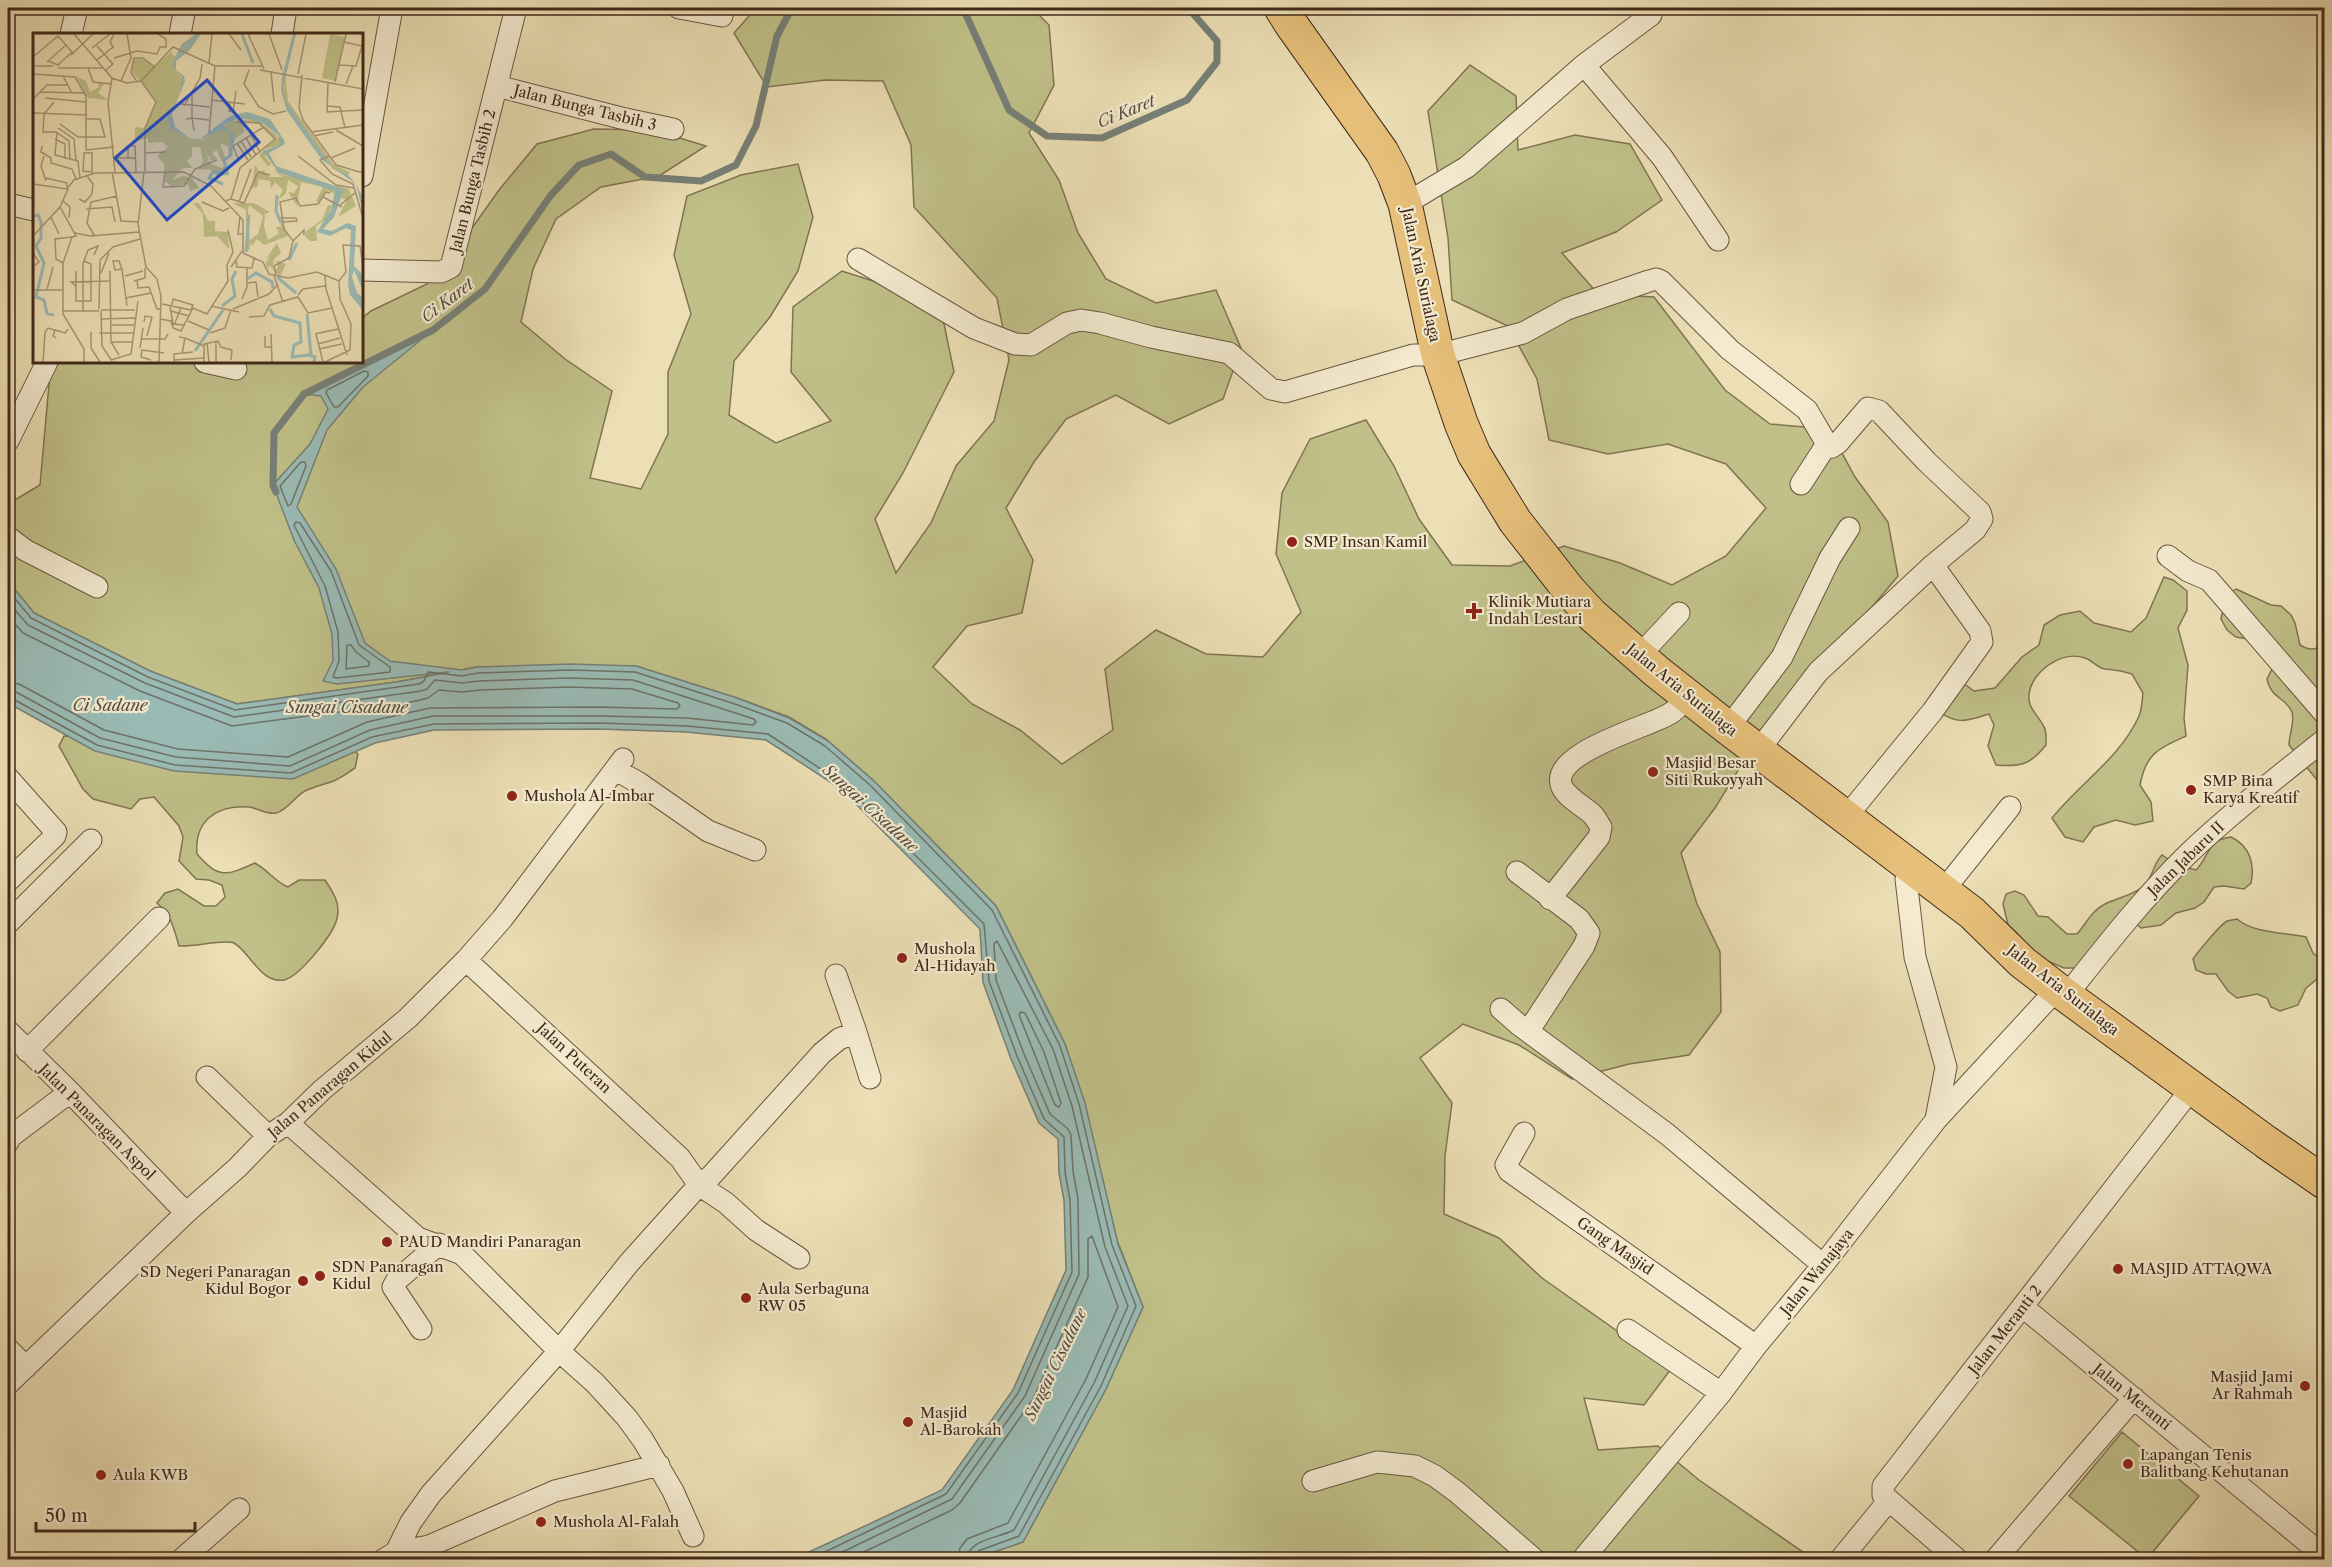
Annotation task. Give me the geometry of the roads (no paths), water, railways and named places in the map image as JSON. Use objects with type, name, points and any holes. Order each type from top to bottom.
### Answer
[{"type":"main road","name":"Jalan Aria Surialaga","points":[[1281,8],[1382,152],[1405,204],[1438,355],[1474,454],[1515,521],[1569,590],[1592,615],[1688,697],[1972,913],[2022,962],[2192,1088],[2325,1182]]},
{"type":"street","points":[[71,33],[77,8]]},
{"type":"street","points":[[180,33],[185,8]]},
{"type":"street","points":[[282,33],[286,8]]},
{"type":"street","points":[[363,170],[392,8]]},
{"type":"street","name":"Jalan Bunga Tasbih 2","points":[[363,270],[441,272],[452,267],[516,8]]},
{"type":"street","points":[[679,8],[722,16]]},
{"type":"street","points":[[1405,204],[1467,167],[1584,65],[1651,15]]},
{"type":"street","points":[[1584,65],[1662,157],[1718,240]]},
{"type":"street","name":"Jalan Bunga Tasbih 3","points":[[497,86],[611,116],[673,129]]},
{"type":"street","points":[[8,204],[33,210]]},
{"type":"street","points":[[858,259],[974,328],[1014,344],[1031,345],[1067,323],[1081,320],[1100,323],[1151,337],[1229,353],[1271,389],[1285,392],[1413,355],[1438,355],[1523,333],[1567,309],[1656,279],[1665,285],[1730,350],[1807,410],[1817,423],[1827,444],[1832,447],[1838,444],[1868,408],[1880,411],[1927,462],[1980,512],[1982,519],[1980,524],[1818,672],[1758,751]]},
{"type":"street","points":[[8,441],[47,363]]},
{"type":"street","points":[[209,363],[236,369]]},
{"type":"street","points":[[1801,484],[1827,444]]},
{"type":"street","points":[[1728,728],[1782,657],[1830,558],[1849,528]]},
{"type":"street","points":[[8,537],[25,550],[97,587]]},
{"type":"street","points":[[2168,556],[2188,570],[2209,580],[2325,713]]},
{"type":"street","points":[[1846,817],[1932,712],[1982,642],[1980,631],[1933,565]]},
{"type":"street","points":[[1639,656],[1679,613]]},
{"type":"street","points":[[1550,899],[1599,837],[1601,827],[1593,815],[1577,803],[1562,786],[1562,777],[1568,765],[1587,750],[1671,714],[1688,697]]},
{"type":"street","name":"Jalan Jabaru II","points":[[2062,993],[2139,905],[2188,855],[2230,816],[2325,740]]},
{"type":"street","name":"Jalan Panaragan Kidul","points":[[8,1384],[268,1136],[288,1123],[322,1090],[408,1018],[466,960],[502,919],[619,765],[639,783],[708,831],[755,850]]},
{"type":"street","points":[[8,778],[56,835],[8,881]]},
{"type":"street","points":[[1943,891],[2010,807]]},
{"type":"street","points":[[8,924],[91,840]]},
{"type":"street","points":[[1912,868],[1906,879],[1915,957],[1946,1067],[1936,1120]]},
{"type":"street","points":[[1517,872],[1579,919],[1589,933],[1584,946],[1533,1024]]},
{"type":"street","points":[[27,1051],[159,918]]},
{"type":"street","name":"Jalan Puteran","points":[[466,960],[680,1158],[699,1185]]},
{"type":"street","points":[[836,975],[870,1078]]},
{"type":"street","name":"Jalan Wanajaya","points":[[1582,1560],[1721,1393],[1936,1120],[2062,993]]},
{"type":"street","points":[[1502,1010],[1667,1134],[1823,1265]]},
{"type":"street","name":"Jalan Panaragan Aspol","points":[[8,1031],[186,1213]]},
{"type":"street","points":[[389,1556],[431,1494],[559,1351],[629,1263],[822,1053],[839,1039],[856,1032]]},
{"type":"street","points":[[207,1077],[268,1136]]},
{"type":"street","name":"Jalan Meranti 2","points":[[1889,1500],[1882,1491],[1886,1481],[2192,1088]]},
{"type":"street","points":[[8,1139],[70,1092]]},
{"type":"street","points":[[288,1123],[418,1238],[462,1254],[559,1351],[595,1383],[627,1418],[658,1464],[693,1536]]},
{"type":"street","name":"Gang Masjid","points":[[1524,1133],[1506,1165],[1509,1171],[1756,1346]]},
{"type":"street","points":[[699,1185],[726,1203],[756,1230],[799,1258]]},
{"type":"street","points":[[421,1329],[393,1287],[397,1280],[439,1244]]},
{"type":"street","name":"Jalan Meranti","points":[[2023,1307],[2325,1556]]},
{"type":"street","points":[[1628,1329],[1721,1393]]},
{"type":"street","points":[[8,1349],[26,1367]]},
{"type":"street","points":[[1995,1560],[2134,1398]]},
{"type":"street","points":[[1312,1481],[1377,1462],[1414,1466],[1435,1476],[1458,1493],[1535,1560]]},
{"type":"street","points":[[389,1556],[429,1546],[555,1491],[658,1464]]},
{"type":"street","points":[[1840,1560],[1889,1500],[1958,1560]]},
{"type":"street","points":[[181,1560],[239,1509]]},
{"type":"water","name":"Ci Sadane","points":[[433,330],[363,387],[327,430],[297,507],[336,569],[365,643],[390,661],[462,670],[477,667],[569,664],[636,666],[737,698],[789,718],[828,741],[874,781],[996,906],[1065,1044],[1085,1103],[1118,1244],[1143,1307],[1106,1389],[1023,1542],[973,1559],[794,1559],[942,1490],[1013,1390],[1066,1270],[1064,1200],[1059,1173],[1058,1139],[1039,1123],[1011,1059],[983,982],[980,929],[841,789],[766,740],[686,732],[599,729],[434,730],[375,743],[293,779],[174,771],[95,751],[8,703],[8,581],[34,613],[150,671],[237,704],[403,681],[449,672],[337,684],[323,681],[333,661],[332,634],[319,588],[294,540],[273,485],[310,444],[328,409],[321,396],[304,394]]},
{"type":"waterway","name":"Ci Karet","points":[[276,492],[273,485],[274,433],[304,394],[433,330],[485,289],[551,195],[579,165],[611,154],[645,177],[701,181],[736,165],[756,126],[777,36],[792,8]]},
{"type":"waterway","name":"Ci Karet","points":[[963,8],[1009,110],[1047,136],[1102,138],[1187,100],[1217,62],[1217,41],[1188,8]]},
{"type":"place","name":"SMP Insan Kamil","points":[[1292,542]]},
{"type":"place","name":"Klinik Mutiara Indah Lestari","points":[[1474,611]]},
{"type":"place","name":"Masjid Besar Siti Rukoyyah","points":[[1653,772]]},
{"type":"place","name":"SMP Bina Karya Kreatif","points":[[2191,790]]},
{"type":"place","name":"Mushola Al-Imbar","points":[[512,796]]},
{"type":"place","name":"Mushola Al-Hidayah","points":[[902,958]]},
{"type":"place","name":"PAUD Mandiri Panaragan","points":[[387,1242]]},
{"type":"place","name":"MASJID ATTAQWA","points":[[2118,1269]]},
{"type":"place","name":"SDN Panaragan Kidul","points":[[320,1276]]},
{"type":"place","name":"SD Negeri Panaragan Kidul Bogor","points":[[303,1281]]},
{"type":"place","name":"Aula Serbaguna RW 05","points":[[746,1298]]},
{"type":"place","name":"Masjid Jami Ar Rahmah","points":[[2305,1386]]},
{"type":"place","name":"Masjid Al-Barokah","points":[[908,1422]]},
{"type":"place","name":"Lapangan Tenis Balitbang Kehutanan","points":[[2128,1464]]},
{"type":"place","name":"Aula KWB","points":[[101,1475]]},
{"type":"place","name":"Mushola Al-Falah","points":[[541,1522]]},
{"type":"water label","name":"Sungai Cisadane","points":[[347,707]]},
{"type":"water label","name":"Sungai Cisadane","points":[[871,808]]},
{"type":"water label","name":"Sungai Cisadane","points":[[1055,1364]]}]
